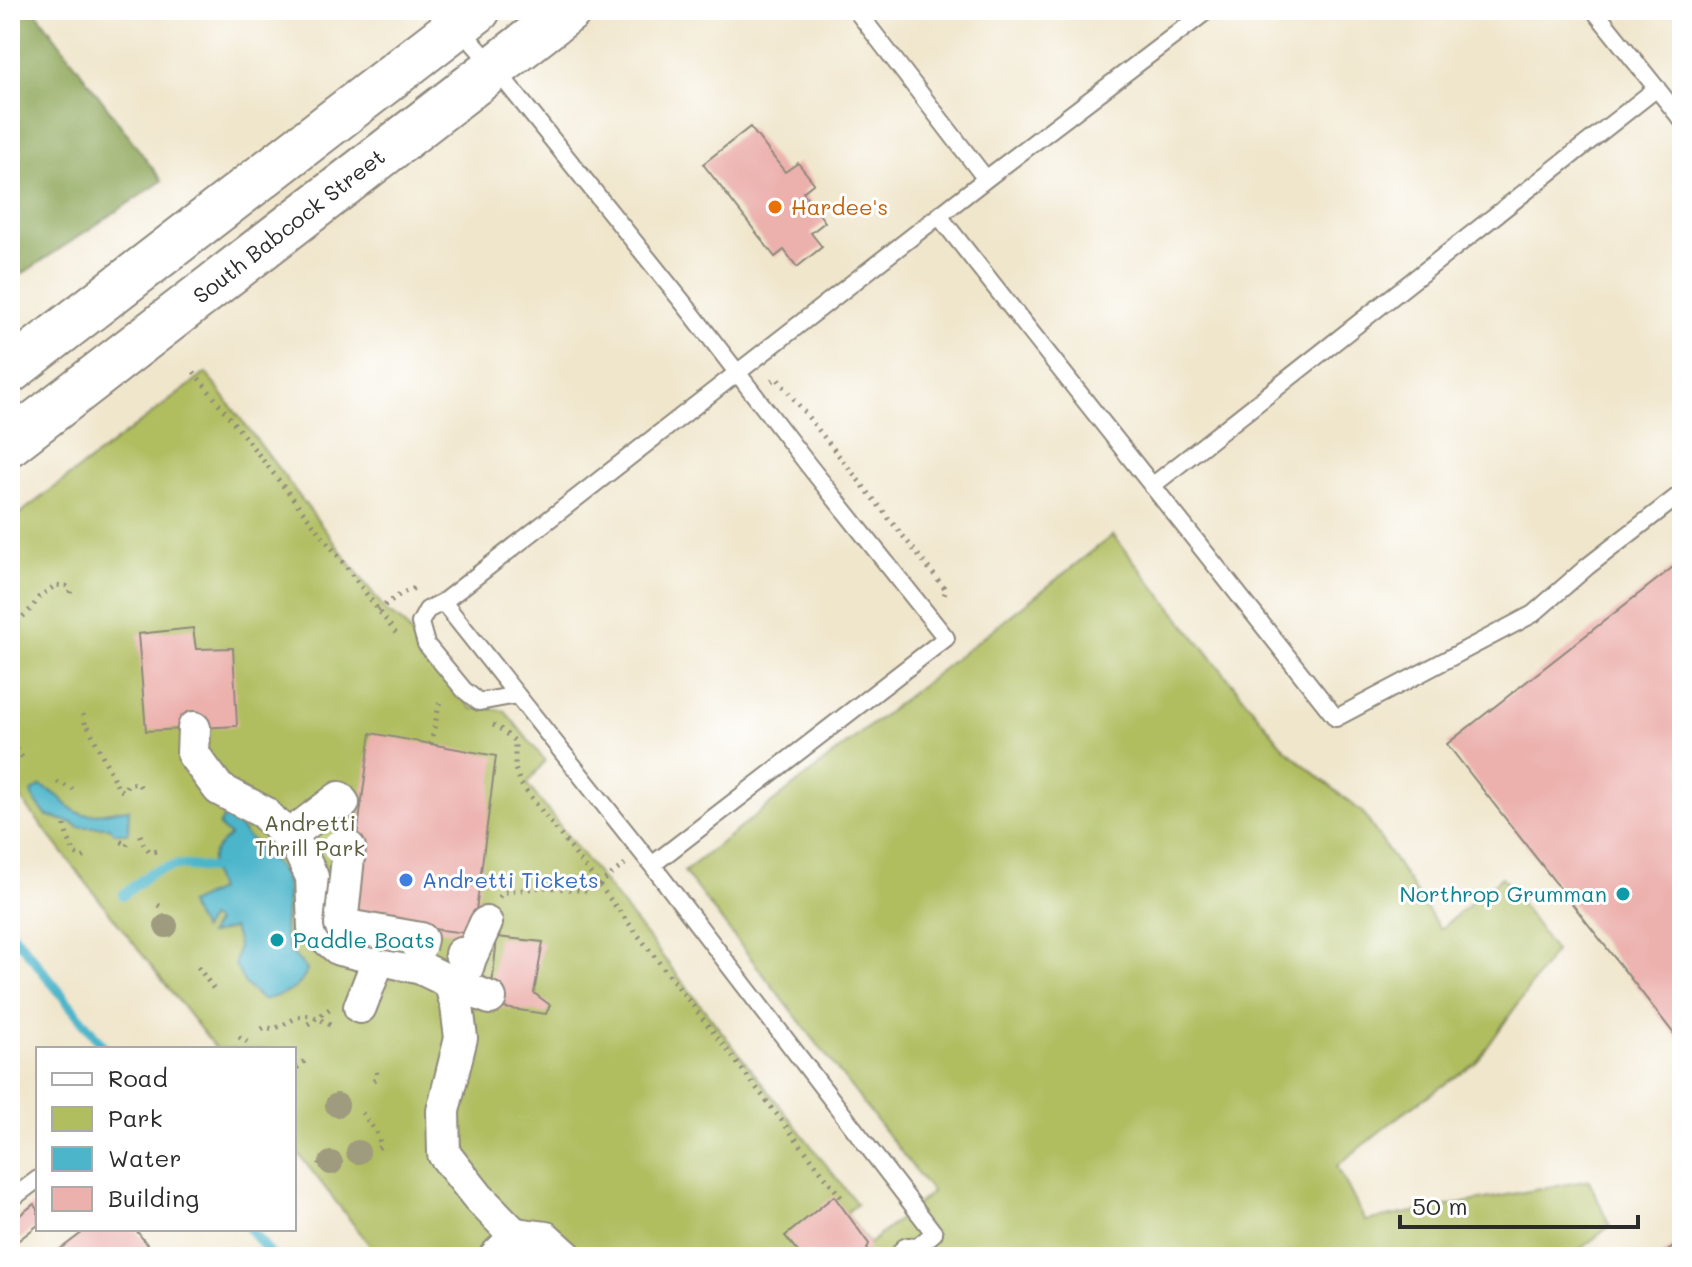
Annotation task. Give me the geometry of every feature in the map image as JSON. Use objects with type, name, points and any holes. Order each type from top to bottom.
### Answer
[{"type":"main road","name":"South Babcock Street","points":[[10,443],[569,10]]},
{"type":"main road","points":[[10,371],[468,18]]},
{"type":"street","points":[[194,728],[193,754],[227,802],[263,812],[296,844],[312,877],[314,928],[339,949],[399,948],[421,939],[341,925],[349,848],[339,847]]},
{"type":"street","points":[[289,836],[339,798],[343,803]]},
{"type":"street","points":[[486,923],[460,964],[457,1006],[461,1038],[443,1111],[444,1154],[478,1197],[514,1234],[546,1238],[567,1257]]},
{"type":"street","points":[[399,948],[421,968],[460,964]]},
{"type":"street","points":[[360,1007],[399,948]]},
{"type":"street","points":[[460,964],[490,998]]},
{"type":"street","points":[[495,1257],[518,1234]]},
{"type":"lane","points":[[856,10],[986,179]]},
{"type":"lane","points":[[517,695],[479,702],[464,690],[426,644],[420,623],[427,610],[443,602],[1208,10]]},
{"type":"lane","points":[[1594,10],[1682,120]]},
{"type":"lane","points":[[468,18],[494,67],[946,638],[652,865]]},
{"type":"lane","points":[[1152,486],[1657,88]]},
{"type":"lane","points":[[939,216],[1336,718],[1533,614],[1588,566],[1682,493]]},
{"type":"lane","points":[[443,602],[652,865],[934,1233],[908,1256]]},
{"type":"lane","points":[[10,1200],[36,1180]]},
{"type":"path","points":[[194,372],[406,647]]},
{"type":"path","points":[[753,393],[777,378],[946,590],[934,622]]},
{"type":"path","points":[[378,610],[402,593],[449,576],[461,588]]},
{"type":"path","points":[[13,624],[32,608],[39,597],[56,585],[71,590],[69,597]]},
{"type":"path","points":[[431,744],[441,695],[445,700]]},
{"type":"path","points":[[83,714],[86,727],[119,790],[124,791],[127,785],[138,783],[142,790]]},
{"type":"path","points":[[484,722],[498,727],[515,741],[515,768],[520,783],[841,1197]]},
{"type":"path","points":[[11,743],[25,761]]},
{"type":"path","points":[[57,782],[73,789]]},
{"type":"path","points":[[65,825],[74,853],[82,858],[86,856]]},
{"type":"path","points":[[140,835],[150,852],[157,851]]},
{"type":"path","points":[[121,842],[128,843],[126,849]]},
{"type":"path","points":[[486,923],[488,909],[502,893],[542,887],[590,891],[641,851]]},
{"type":"path","points":[[198,967],[215,991]]},
{"type":"path","points":[[262,1029],[274,1029],[305,1015],[317,1017],[330,1025]]},
{"type":"path","points":[[239,1037],[247,1042]]},
{"type":"path","points":[[297,1068],[307,1059]]},
{"type":"path","points":[[374,1081],[376,1068]]},
{"type":"path","points":[[362,1113],[381,1145],[376,1151]]},
{"type":"path","points":[[319,1162],[328,1173]]},
{"type":"green space","points":[[10,10],[35,10],[162,181],[10,282]]},
{"type":"green space","name":"Andretti Thrill Park","points":[[206,373],[387,612],[402,622],[472,709],[505,711],[545,761],[527,784],[857,1204],[846,1213],[869,1244],[932,1192],[684,872],[1113,535],[1285,749],[1363,813],[1440,929],[1502,877],[1555,951],[1476,1063],[1404,1112],[1337,1166],[1365,1221],[1589,1180],[1610,1226],[1570,1257],[379,1257],[296,1151],[296,1047],[214,1047],[10,785],[10,521]]},
{"type":"water","points":[[41,786],[80,813],[129,809],[128,833],[114,833],[110,827],[79,827],[47,816],[31,793]]},
{"type":"water","points":[[226,812],[272,859],[284,877],[287,885],[286,942],[307,970],[295,987],[262,1000],[245,984],[235,965],[238,945],[233,928],[208,935],[216,922],[209,918],[202,930],[188,904],[218,890],[211,860],[222,842],[230,836],[219,826]]},
{"type":"building","name":"Hardee's","points":[[750,127],[785,172],[798,163],[814,183],[803,192],[825,222],[811,233],[822,247],[797,267],[784,250],[775,257],[703,164]]},
{"type":"building","name":"Northrop Grumman","points":[[1682,560],[1682,1044],[1447,744]]},
{"type":"building","points":[[193,628],[196,649],[233,648],[237,726],[146,731],[138,634]]},
{"type":"building","points":[[371,733],[496,756],[473,934],[346,918]]},
{"type":"building","points":[[497,937],[543,942],[534,993],[550,1005],[546,1014],[490,1006]]},
{"type":"building","points":[[834,1196],[869,1244],[867,1249],[874,1257],[802,1257],[785,1236]]},
{"type":"building","points":[[34,1204],[36,1206],[36,1227],[10,1247],[10,1223]]},
{"type":"building","points":[[84,1231],[137,1231],[157,1257],[50,1257]]},
{"type":"building","points":[[1682,1240],[1682,1257],[1660,1257]]},
{"type":"waterway","points":[[123,895],[152,872],[177,865],[210,868]]},
{"type":"waterway","points":[[10,930],[103,1047]]},
{"type":"waterway","points":[[252,1231],[273,1257]]},
{"type":"place","name":"Hardee's","points":[[775,207]]},
{"type":"place","name":"Andretti Tickets","points":[[406,880]]},
{"type":"place","name":"Northrop Grumman","points":[[1623,894]]},
{"type":"place","name":"Paddle Boats","points":[[277,940]]}]
